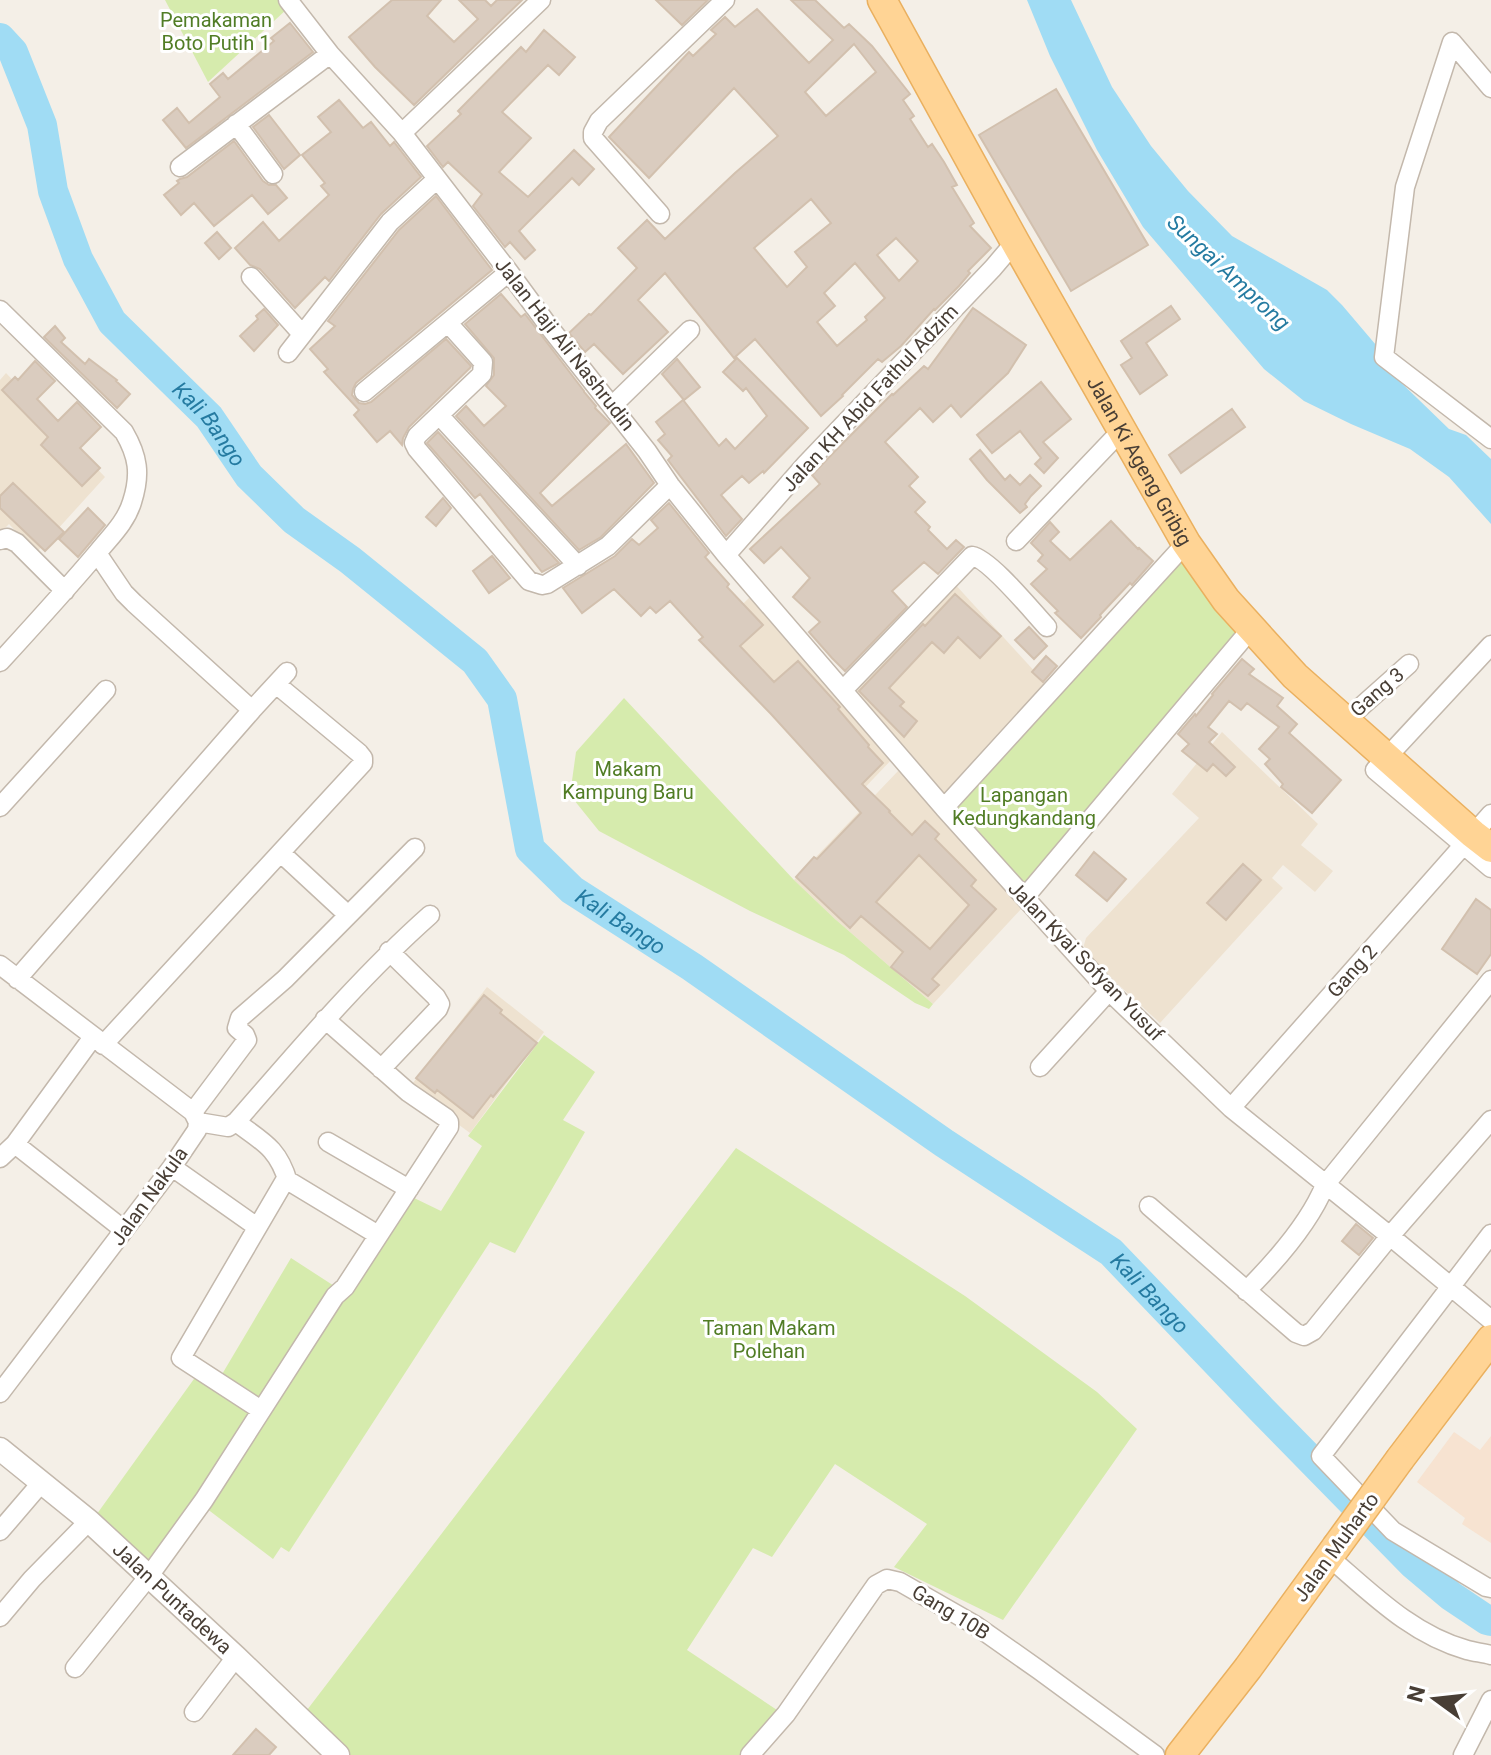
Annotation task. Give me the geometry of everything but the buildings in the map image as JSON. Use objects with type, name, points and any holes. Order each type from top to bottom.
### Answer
[{"type":"main road","name":"Jalan Ki Ageng Gribig","points":[[882,0],[1121,431],[1186,543],[1226,600],[1295,676],[1345,721],[1485,832]]},
{"type":"main road","name":"Jalan Muharto","points":[[1180,1755],[1491,1339]]},
{"type":"street","name":"Jalan Haji Ali Nashrudin","points":[[288,0],[330,54],[402,133],[726,555]]},
{"type":"street","points":[[402,133],[541,0]]},
{"type":"street","points":[[660,214],[593,138],[593,132],[599,121],[725,0]]},
{"type":"street","points":[[1491,88],[1452,42],[1405,187],[1384,357],[1491,439]]},
{"type":"street","points":[[180,167],[330,54]]},
{"type":"street","points":[[236,124],[273,174]]},
{"type":"street","points":[[288,353],[390,222],[437,179]]},
{"type":"street","name":"Jalan KH Abid Fathul Adzim","points":[[726,555],[806,464],[1015,242]]},
{"type":"street","points":[[364,392],[509,272]]},
{"type":"street","points":[[251,277],[302,334]]},
{"type":"street","points":[[0,310],[124,432],[135,450],[137,473],[125,518],[65,591],[0,662]]},
{"type":"street","points":[[448,323],[483,362],[484,369],[479,378],[414,439],[417,449],[529,581],[547,584],[608,546],[670,485]]},
{"type":"street","points":[[612,406],[690,330]]},
{"type":"street","points":[[439,415],[578,566]]},
{"type":"street","points":[[1016,541],[1121,431]]},
{"type":"street","points":[[0,540],[7,538],[17,543],[65,591]]},
{"type":"street","points":[[944,808],[1186,543]]},
{"type":"street","points":[[97,553],[124,593],[252,710]]},
{"type":"street","name":"Jalan Kyai Sofyan Yusuf","points":[[726,555],[944,808],[1109,991],[1231,1108],[1491,1320]]},
{"type":"street","points":[[843,690],[972,556],[993,570],[1047,627]]},
{"type":"street","points":[[1025,897],[1251,629]]},
{"type":"street","points":[[1491,645],[1375,770],[1491,868]]},
{"type":"street","name":"Gang 3","points":[[1345,721],[1409,664]]},
{"type":"street","points":[[0,1158],[15,1144],[98,1041],[281,853],[363,763],[363,758],[281,678],[17,979]]},
{"type":"street","points":[[0,807],[106,690]]},
{"type":"street","name":"Gang 2","points":[[1231,1108],[1485,832]]},
{"type":"street","points":[[281,853],[348,915],[415,848]]},
{"type":"street","name":"Jalan Nakula","points":[[0,1393],[197,1130],[195,1117],[247,1040],[237,1028],[240,1018],[285,979],[348,915]]},
{"type":"street","points":[[0,965],[195,1117],[228,1127],[236,1122],[389,951],[430,915]]},
{"type":"street","points":[[381,1069],[440,1004],[389,951]]},
{"type":"street","points":[[1246,1291],[1286,1246],[1319,1200],[1325,1185],[1491,980]]},
{"type":"street","points":[[1040,1067],[1109,991]]},
{"type":"street","points":[[75,1668],[149,1576],[204,1500],[335,1296],[345,1287],[449,1127],[446,1118],[408,1092],[325,1019]]},
{"type":"street","points":[[1149,1206],[1296,1333],[1308,1335],[1491,1120]]},
{"type":"street","points":[[236,1122],[278,1156],[288,1182]]},
{"type":"street","points":[[328,1142],[409,1189]]},
{"type":"street","points":[[15,1144],[124,1230]]},
{"type":"street","points":[[172,1167],[257,1227]]},
{"type":"street","points":[[261,1410],[181,1358],[284,1182],[292,1183],[378,1235]]},
{"type":"street","points":[[1491,1234],[1321,1456],[1393,1531],[1491,1588]]},
{"type":"street","name":"Jalan Puntadewa","points":[[0,1449],[89,1521],[338,1755]]},
{"type":"street","points":[[0,1531],[42,1482]]},
{"type":"street","points":[[0,1617],[89,1521]]},
{"type":"street","points":[[1333,1552],[1397,1614],[1432,1636],[1466,1650],[1491,1655]]},
{"type":"street","name":"Gang 10B","points":[[750,1755],[786,1714],[876,1585],[892,1579],[975,1625],[1155,1755]]},
{"type":"street","points":[[194,1712],[236,1657]]},
{"type":"street","points":[[1472,1752],[1491,1700]]},
{"type":"shaded area","points":[[6,373],[105,477],[36,553],[9,524],[0,533],[0,380]]},
{"type":"shaded area","points":[[953,582],[1048,686],[948,799],[851,690]]},
{"type":"shaded area","points":[[751,596],[895,756],[854,799],[708,638]]},
{"type":"shaded area","points":[[1222,732],[1318,824],[1301,845],[1333,871],[1315,892],[1283,865],[1272,878],[1283,888],[1160,1023],[1085,954],[1084,945],[1086,938],[1199,818],[1172,794]]},
{"type":"shaded area","points":[[899,770],[1022,908],[933,1004],[794,880]]},
{"type":"shaded area","points":[[487,987],[544,1032],[470,1133],[409,1088]]},
{"type":"shaded area","points":[[1454,1432],[1480,1450],[1491,1436],[1491,1543],[1462,1524],[1465,1518],[1417,1482]]},
{"type":"green space","name":"Pemakaman Boto Putih 1","points":[[165,0],[280,0],[287,9],[208,82]]},
{"type":"green space","name":"Lapangan Kedungkandang","points":[[1181,559],[1237,635],[1024,883],[956,806]]},
{"type":"green space","name":"Makam Kampung Baru","points":[[624,698],[794,880],[933,1004],[929,1009],[915,1003],[844,955],[750,911],[599,831],[570,795],[576,752]]},
{"type":"green space","points":[[544,1035],[595,1072],[563,1120],[585,1132],[515,1253],[490,1242],[289,1552],[281,1547],[273,1559],[198,1502],[152,1568],[94,1518],[199,1372],[218,1381],[291,1258],[345,1293],[410,1196],[441,1211],[482,1146],[468,1136]]},
{"type":"green space","name":"Taman Makam Polehan","points":[[736,1148],[965,1296],[1097,1392],[1137,1429],[1003,1620],[894,1567],[927,1524],[835,1464],[772,1557],[753,1548],[687,1650],[780,1712],[741,1755],[349,1755],[307,1710]]},
{"type":"water","name":"Sungai Amprong","points":[[1027,0],[1071,0],[1112,87],[1151,146],[1188,191],[1232,236],[1327,290],[1376,345],[1386,368],[1449,429],[1466,435],[1491,459],[1491,524],[1449,477],[1410,449],[1304,401],[1264,369],[1143,227],[1097,150],[1050,56]]},
{"type":"waterway","name":"Kali Bango","points":[[0,38],[13,52],[42,125],[53,191],[78,259],[112,322],[209,417],[249,476],[294,520],[350,560],[475,661],[502,699],[530,849],[572,890],[692,967],[944,1143],[1111,1252],[1413,1564],[1451,1596],[1491,1621]]}]
